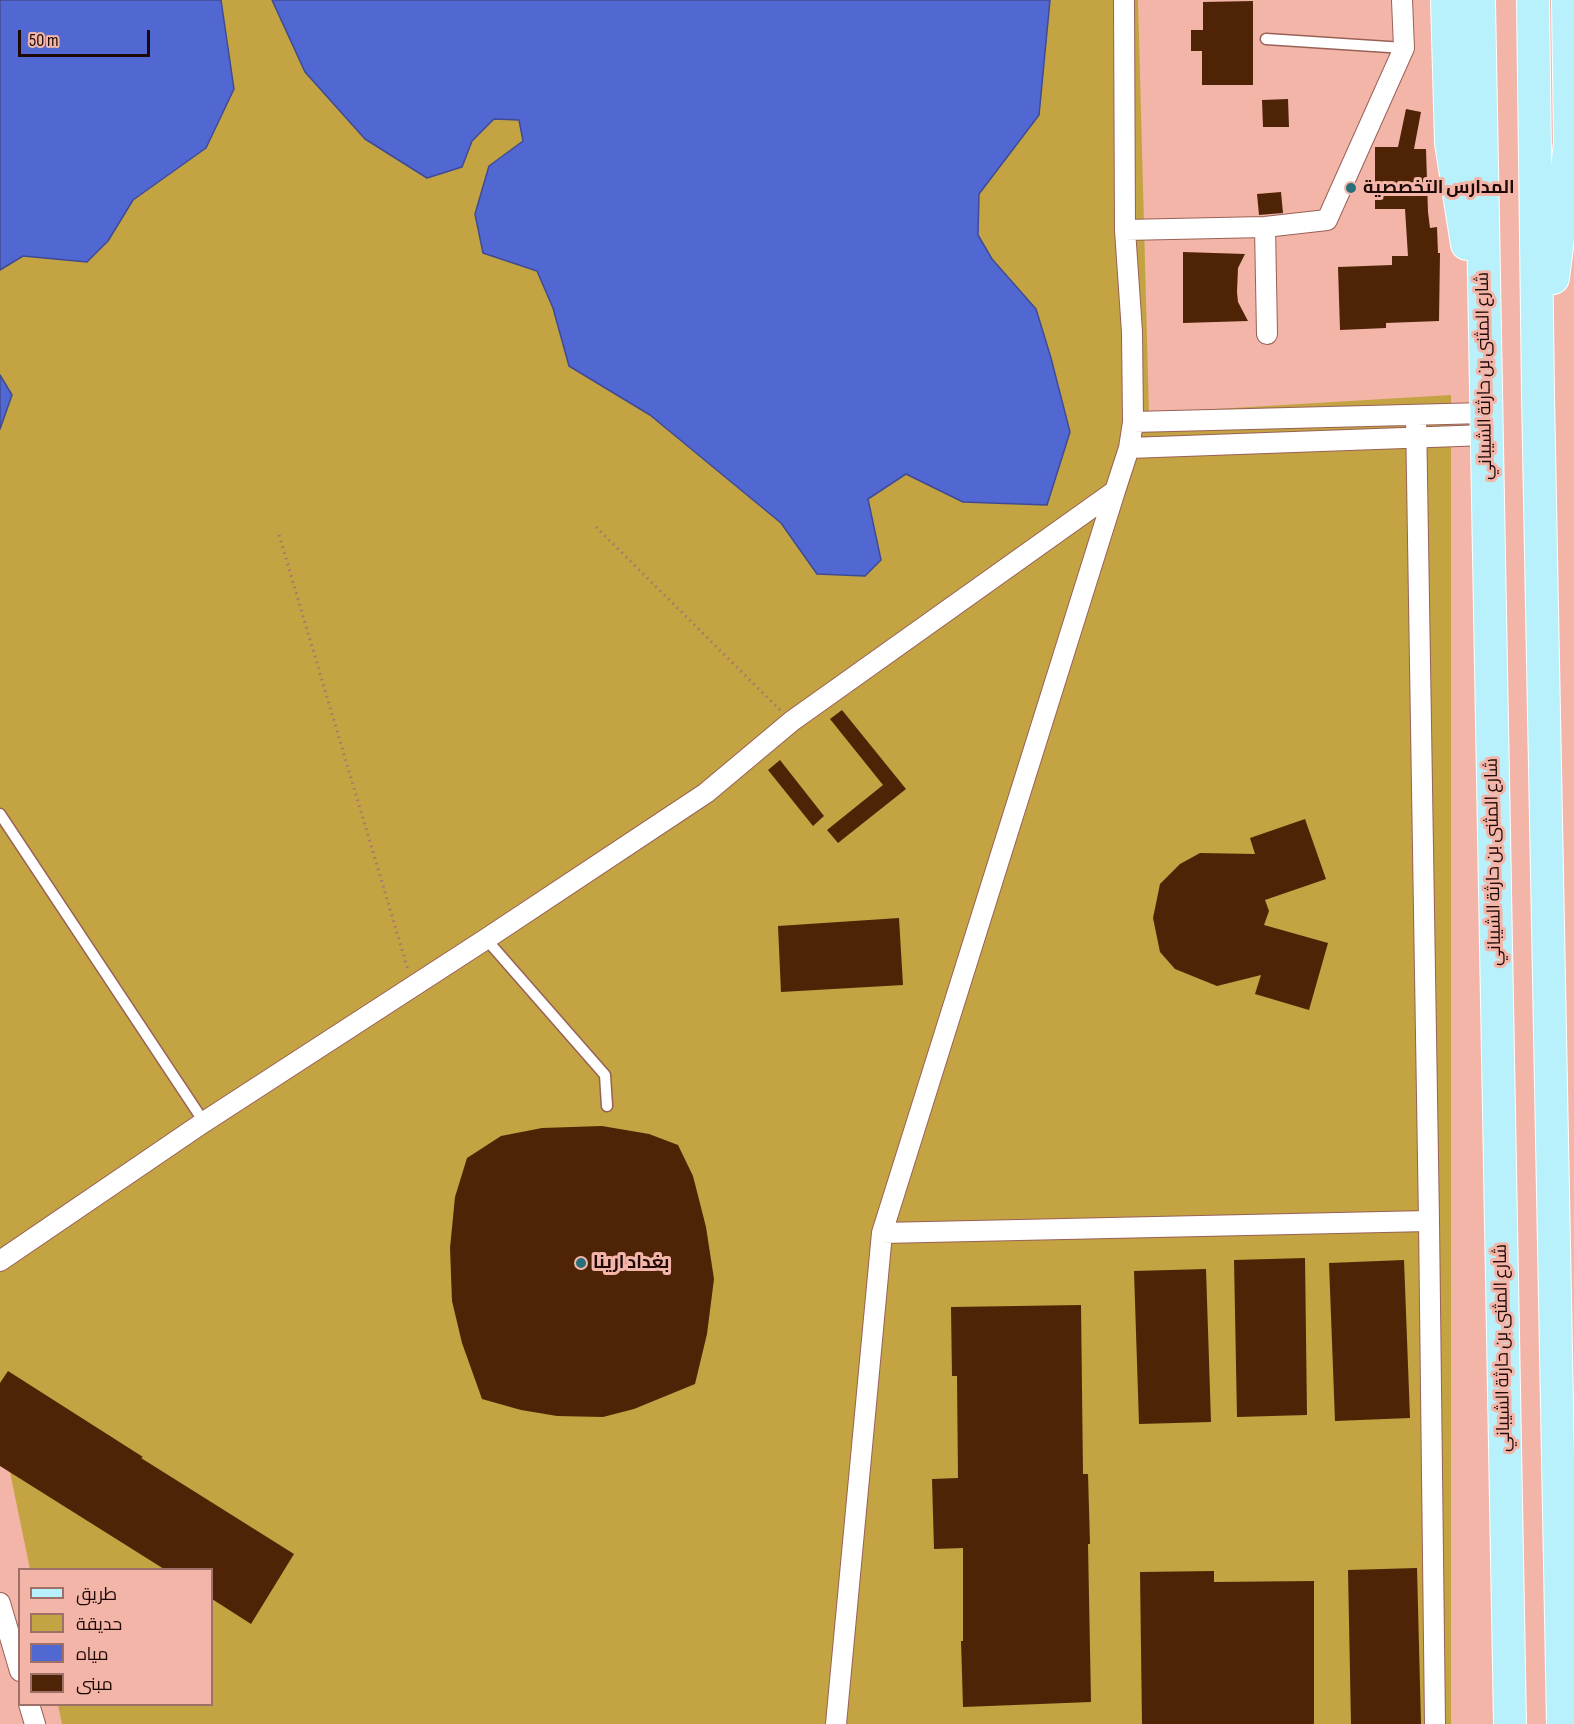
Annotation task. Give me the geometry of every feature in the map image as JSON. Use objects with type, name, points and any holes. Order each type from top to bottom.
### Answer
[{"type":"main road","points":[[1447,0],[1451,143],[1485,355]]},
{"type":"main road","name":"شارع المثنى بن حارثة الشيباني","points":[[1479,0],[1510,1724]]},
{"type":"main road","points":[[1533,0],[1538,395],[1563,1724]]},
{"type":"main road","points":[[1538,395],[1570,143],[1568,0]]},
{"type":"street","points":[[836,1724],[882,1233],[1129,448],[1133,422],[1132,333],[1125,230],[1124,0]]},
{"type":"street","points":[[1125,230],[1265,226],[1327,220],[1404,48],[1402,0]]},
{"type":"street","points":[[1265,226],[1267,334]]},
{"type":"street","points":[[1133,422],[1416,415],[1486,424]]},
{"type":"street","points":[[1416,415],[1435,1724]]},
{"type":"street","points":[[1129,448],[1417,437],[1486,424]]},
{"type":"street","points":[[0,1261],[204,1122],[706,793],[792,721],[1115,491]]},
{"type":"street","points":[[882,1233],[1429,1221]]},
{"type":"street","points":[[0,1603],[18,1664]]},
{"type":"street","points":[[30,1706],[35,1724]]},
{"type":"lane","points":[[1266,39],[1404,48]]},
{"type":"lane","points":[[0,814],[204,1122]]},
{"type":"lane","points":[[486,939],[605,1075],[608,1106]]},
{"type":"path","points":[[596,527],[792,721]]},
{"type":"path","points":[[279,535],[413,986]]},
{"type":"green space","points":[[0,0],[1138,0],[1149,413],[1451,395],[1451,1724],[62,1724],[58,1706],[213,1706],[213,1568],[30,1568],[0,1424]]},
{"type":"water","points":[[0,0],[221,0],[234,89],[206,148],[133,200],[108,241],[87,262],[23,256],[0,270]]},
{"type":"water","points":[[272,0],[1050,0],[1039,115],[979,194],[978,235],[992,259],[1036,309],[1070,432],[1047,505],[963,502],[906,474],[868,499],[881,560],[865,576],[817,574],[781,523],[650,415],[569,366],[553,308],[537,271],[483,253],[475,214],[489,166],[523,141],[519,120],[494,119],[472,141],[462,167],[427,178],[365,139],[305,72]]},
{"type":"water","points":[[0,375],[12,395],[0,429]]},
{"type":"building","points":[[1253,1],[1253,85],[1202,85],[1202,51],[1191,51],[1191,30],[1203,30],[1203,2]]},
{"type":"building","points":[[1288,99],[1289,127],[1263,127],[1262,100]]},
{"type":"building","points":[[1406,109],[1421,112],[1414,149],[1426,149],[1430,228],[1437,227],[1438,253],[1440,253],[1439,321],[1386,323],[1386,328],[1340,330],[1338,267],[1392,265],[1392,256],[1408,256],[1405,209],[1375,209],[1375,147],[1398,147]]},
{"type":"building","points":[[1281,192],[1283,213],[1259,215],[1257,194]]},
{"type":"building","points":[[1183,252],[1245,254],[1238,268],[1237,292],[1238,302],[1248,321],[1183,323]]},
{"type":"building","points":[[842,710],[906,789],[838,843],[827,830],[883,785],[830,719]]},
{"type":"building","points":[[780,760],[824,816],[813,826],[768,770]]},
{"type":"building","points":[[1305,819],[1326,879],[1265,900],[1269,911],[1264,925],[1328,943],[1309,1010],[1255,994],[1261,975],[1217,986],[1175,969],[1160,952],[1153,918],[1160,884],[1180,864],[1200,853],[1255,854],[1250,838]]},
{"type":"building","points":[[899,918],[903,985],[781,992],[778,926]]},
{"type":"building","name":"بغداد ارينا","points":[[602,1126],[649,1134],[678,1145],[693,1176],[706,1227],[714,1279],[707,1334],[695,1384],[634,1409],[603,1417],[557,1416],[521,1410],[482,1399],[462,1343],[452,1301],[450,1248],[455,1197],[467,1158],[501,1136],[542,1128]]},
{"type":"building","points":[[1305,1258],[1307,1415],[1237,1417],[1234,1260]]},
{"type":"building","points":[[1404,1260],[1410,1418],[1335,1421],[1329,1263]]},
{"type":"building","points":[[1206,1269],[1211,1422],[1139,1424],[1134,1271]]},
{"type":"building","points":[[1081,1305],[1083,1474],[1088,1474],[1090,1544],[1088,1544],[1091,1702],[963,1707],[961,1641],[963,1641],[963,1548],[934,1549],[932,1479],[958,1478],[957,1376],[952,1376],[951,1307]]},
{"type":"building","points":[[8,1371],[294,1554],[251,1624],[213,1600],[213,1568],[162,1568],[0,1466],[0,1383]]},
{"type":"building","points":[[1417,1568],[1421,1724],[1351,1724],[1348,1570]]},
{"type":"building","points":[[1214,1571],[1214,1582],[1314,1581],[1314,1724],[1142,1724],[1140,1572]]},
{"type":"place","name":"المدارس التخصصية","points":[[1351,188]]},
{"type":"place","name":"بغداد ارينا","points":[[581,1263]]}]
